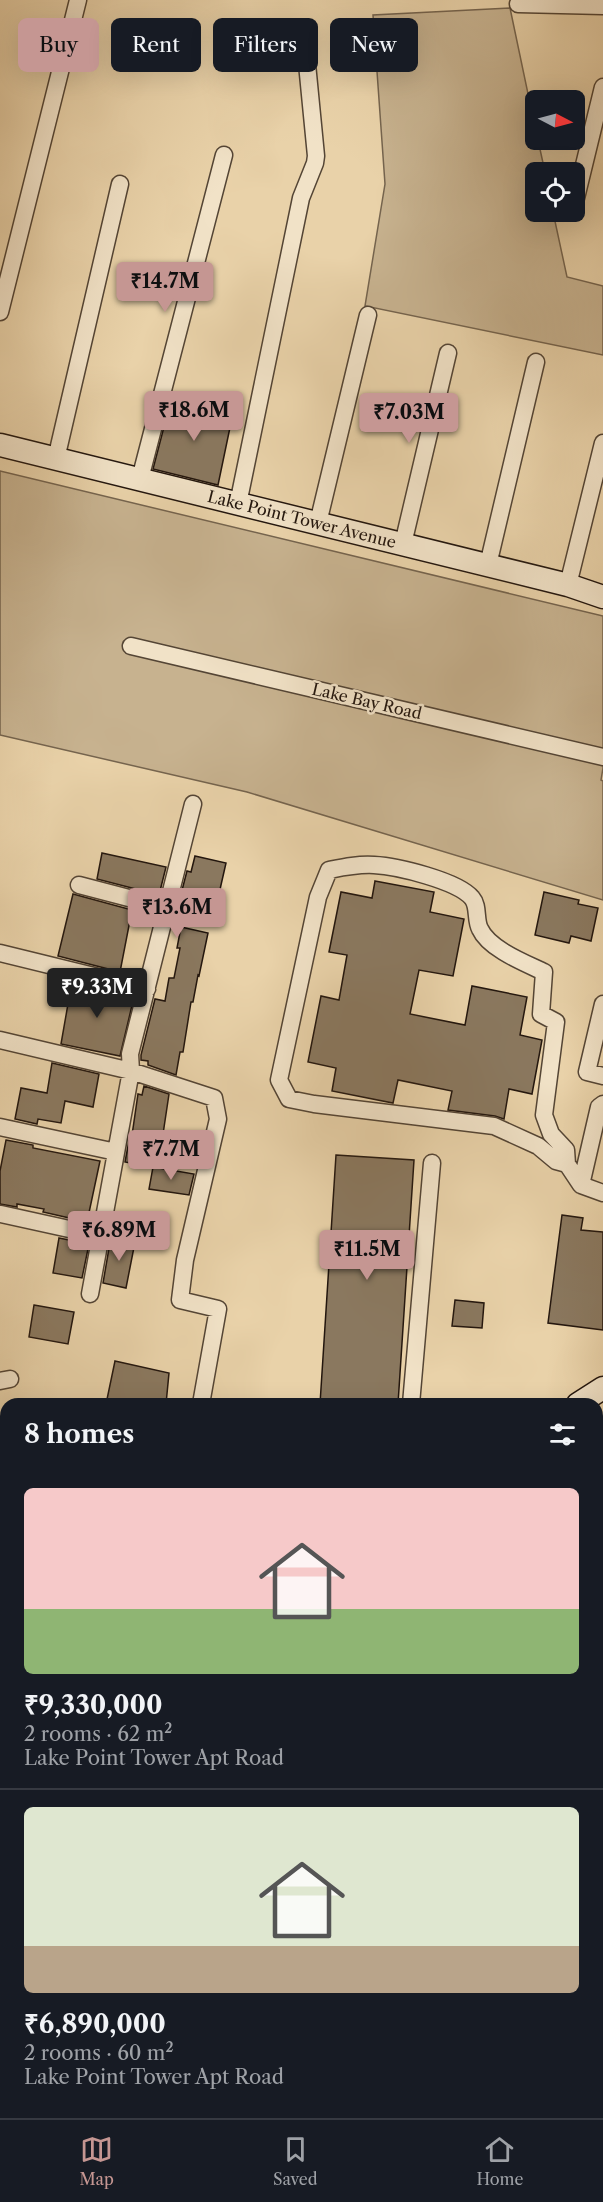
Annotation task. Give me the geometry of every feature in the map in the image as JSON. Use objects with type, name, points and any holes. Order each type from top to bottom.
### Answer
[{"type":"street","points":[[0,312],[78,0]]},
{"type":"street","points":[[518,4],[603,6]]},
{"type":"street","points":[[238,504],[301,198],[315,164],[307,72]]},
{"type":"street","points":[[585,162],[603,87]]},
{"type":"street","points":[[140,479],[224,155]]},
{"type":"street","points":[[56,459],[120,184]]},
{"type":"street","points":[[318,523],[368,315]]},
{"type":"street","points":[[403,544],[448,353]]},
{"type":"street","points":[[488,565],[536,362]]},
{"type":"street","points":[[568,585],[603,443]]},
{"type":"street","name":"Lake Point Tower Avenue","points":[[0,445],[568,585],[603,597]]},
{"type":"street","name":"Lake Bay Road","points":[[131,646],[603,757]]},
{"type":"street","points":[[90,1294],[131,1071],[130,1054],[193,804]]},
{"type":"street","points":[[544,1140],[544,1115],[556,1022],[541,1014],[544,972],[513,958],[496,946],[480,929],[474,900],[458,886],[419,874],[377,865],[354,865],[329,870],[318,897],[279,1080],[289,1099],[494,1126],[544,1140],[566,1150],[567,1164],[581,1185],[603,1193]]},
{"type":"street","points":[[78,885],[167,908]]},
{"type":"street","points":[[0,953],[147,989]]},
{"type":"street","points":[[603,1004],[587,1072],[603,1076]]},
{"type":"street","points":[[0,1040],[131,1071],[214,1098],[218,1119],[185,1260],[180,1300],[218,1309],[202,1398]]},
{"type":"street","points":[[581,1185],[599,1107],[603,1104]]},
{"type":"street","points":[[0,1127],[117,1152]]},
{"type":"street","points":[[412,1398],[432,1163]]},
{"type":"street","points":[[1,1214],[101,1236]]},
{"type":"street","points":[[587,1398],[603,1388]]},
{"type":"shaded area","points":[[510,8],[527,90],[525,90],[525,150],[540,150],[543,162],[525,162],[525,222],[555,222],[567,277],[603,286],[603,355],[365,306],[385,184],[377,72],[418,72],[418,18],[373,18],[373,15]]},
{"type":"shaded area","points":[[0,471],[603,616],[603,768],[601,780],[603,781],[603,900],[247,792],[0,735]]},
{"type":"building","points":[[171,400],[233,413],[218,485],[153,469]]},
{"type":"building","points":[[102,853],[166,867],[159,895],[97,879]]},
{"type":"building","points":[[195,856],[226,863],[216,907],[180,898],[187,871],[191,872]]},
{"type":"building","points":[[375,881],[434,892],[430,912],[464,919],[453,976],[419,970],[410,1014],[465,1025],[472,986],[527,997],[520,1035],[542,1040],[532,1094],[509,1089],[504,1119],[448,1110],[452,1091],[398,1080],[393,1103],[332,1091],[336,1068],[308,1062],[321,996],[339,1000],[347,955],[329,952],[341,892],[372,898]]},
{"type":"building","points":[[544,892],[579,900],[578,904],[598,908],[591,941],[571,936],[569,943],[535,935]]},
{"type":"building","points":[[73,894],[132,910],[120,972],[58,956]]},
{"type":"building","points":[[181,927],[208,933],[176,1075],[148,1065],[148,1061],[141,1060],[141,1055],[155,999],[165,1001],[169,978],[174,978],[180,948],[177,948]]},
{"type":"building","points":[[72,981],[134,997],[120,1056],[61,1044]]},
{"type":"building","points":[[52,1063],[99,1074],[93,1107],[65,1101],[61,1123],[38,1119],[37,1124],[15,1119],[21,1088],[47,1093]]},
{"type":"building","points":[[144,1086],[169,1094],[163,1134],[158,1133],[151,1167],[125,1162],[129,1141],[131,1142],[138,1094],[142,1095]]},
{"type":"building","points":[[6,1140],[33,1145],[33,1148],[100,1161],[87,1222],[43,1212],[44,1209],[17,1204],[17,1207],[0,1204],[0,1171]]},
{"type":"building","points":[[336,1155],[414,1160],[398,1398],[320,1398]]},
{"type":"building","points":[[153,1167],[194,1174],[189,1195],[149,1189]]},
{"type":"building","points":[[562,1215],[583,1218],[581,1230],[603,1232],[603,1330],[548,1323]]},
{"type":"building","points":[[111,1237],[135,1242],[126,1288],[103,1283]]},
{"type":"building","points":[[59,1238],[89,1244],[82,1278],[53,1273]]},
{"type":"building","points":[[455,1300],[484,1303],[482,1328],[452,1326]]},
{"type":"building","points":[[34,1305],[74,1312],[68,1344],[29,1337]]},
{"type":"building","points":[[115,1361],[169,1373],[167,1398],[107,1398]]}]
